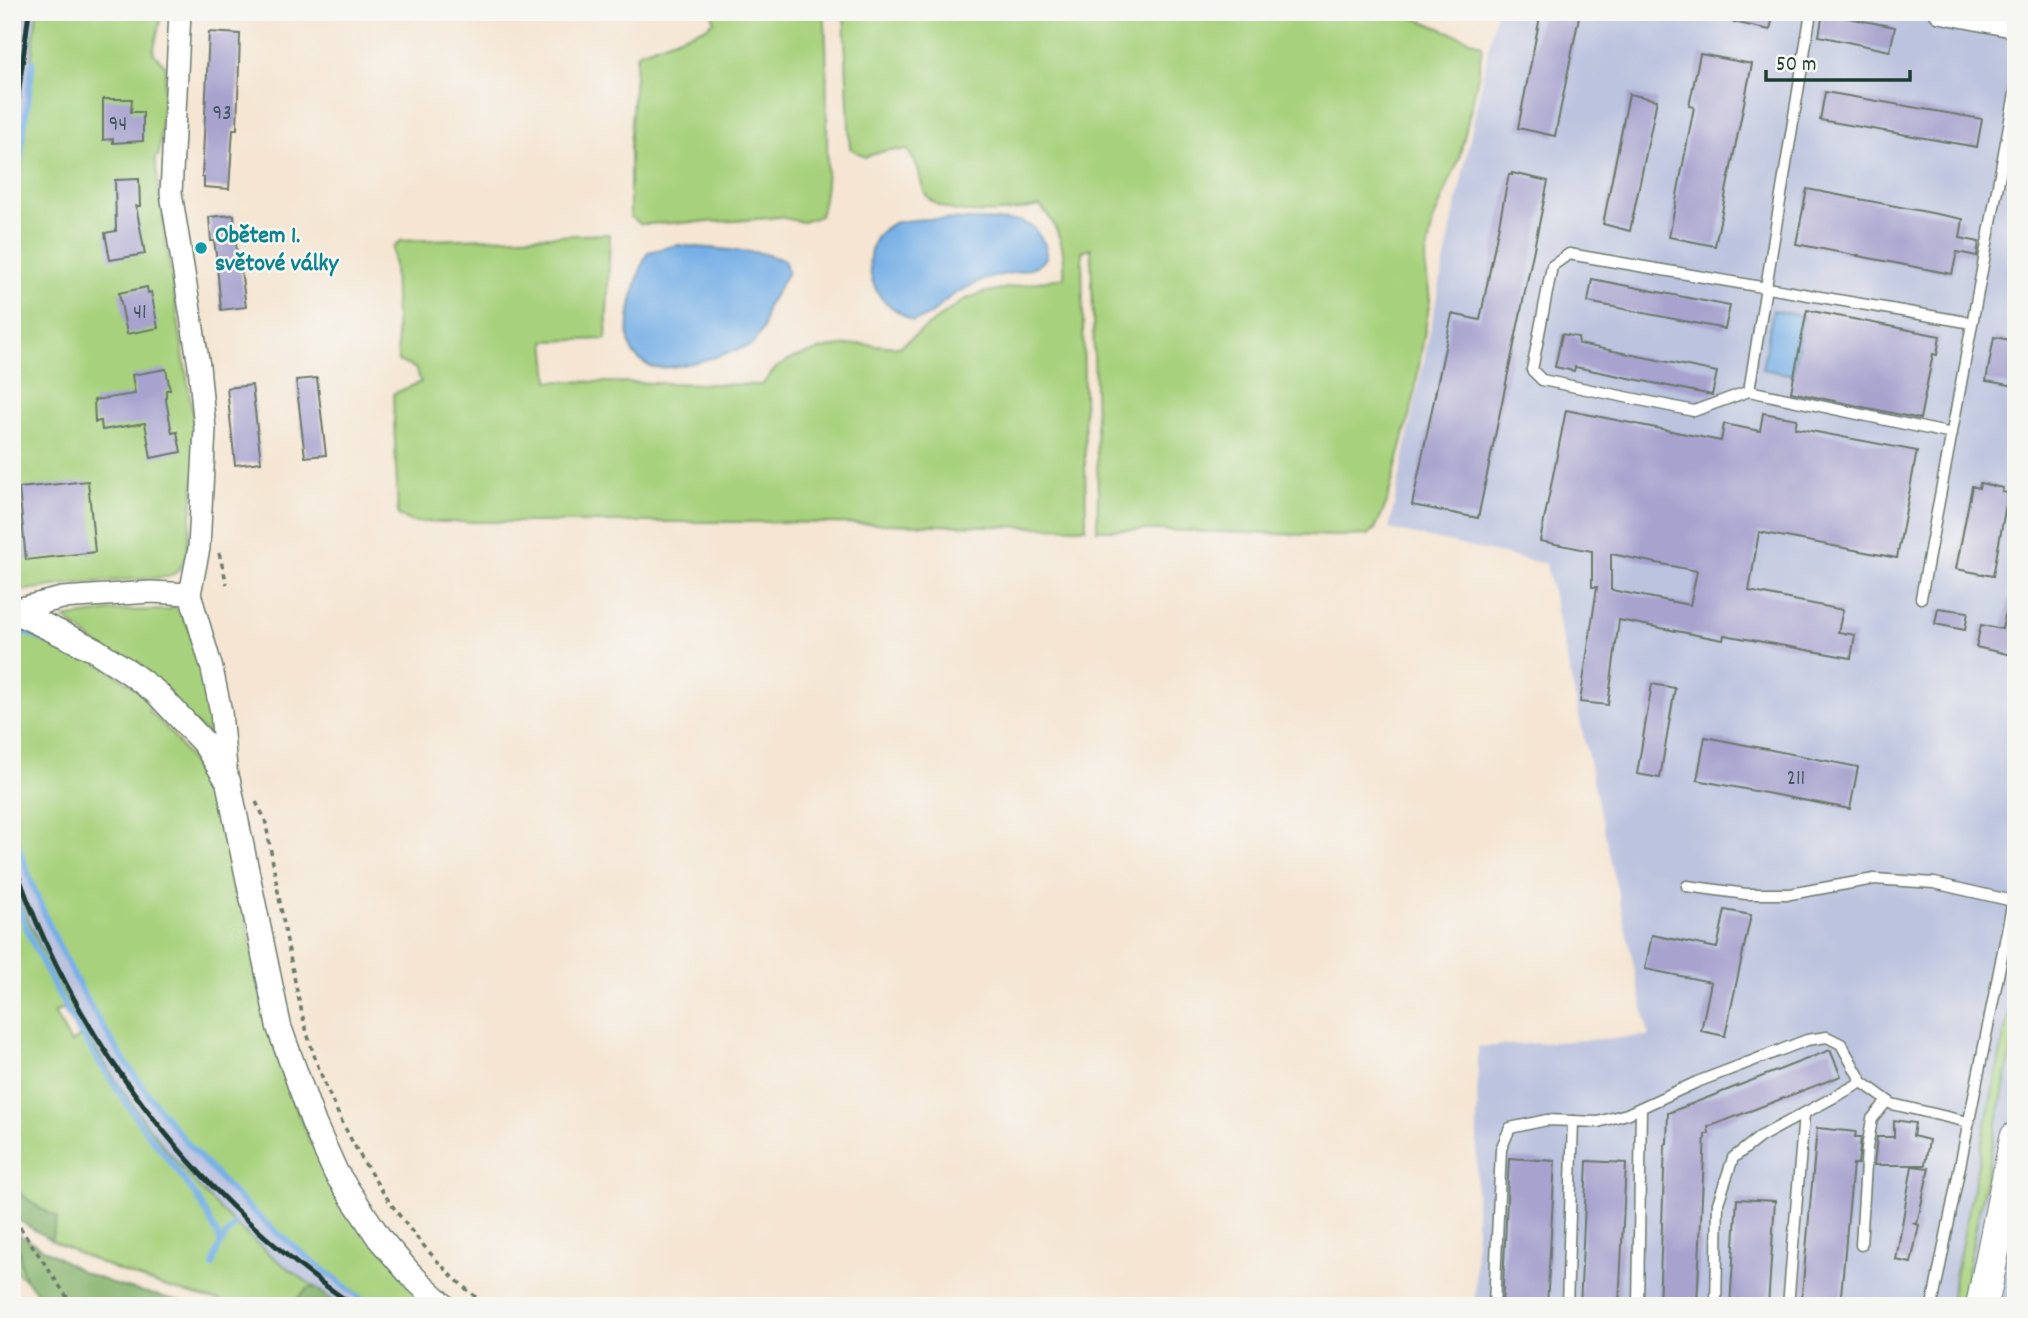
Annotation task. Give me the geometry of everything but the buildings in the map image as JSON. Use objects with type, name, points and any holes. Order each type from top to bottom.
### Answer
[{"type":"main road","points":[[1982,1306],[2016,1138]]},
{"type":"street","points":[[180,12],[171,193],[199,366],[205,429],[199,548],[190,594],[218,701],[228,781],[279,1027],[314,1124],[336,1173],[380,1239],[412,1276],[444,1306]]},
{"type":"street","points":[[1940,12],[2016,27]]},
{"type":"street","points":[[13,610],[62,598],[151,592],[190,594]]},
{"type":"street","points":[[13,610],[95,650],[157,693],[205,744],[228,781]]},
{"type":"lane","points":[[1749,391],[1811,12]]},
{"type":"lane","points":[[1921,598],[2016,88]]},
{"type":"lane","points":[[1952,433],[1749,391],[1694,411],[1542,380],[1532,370],[1552,266],[1569,254],[1972,323]]},
{"type":"lane","points":[[1687,886],[1746,894],[1790,894],[1874,879],[1934,883],[2013,901]]},
{"type":"lane","points":[[1931,1306],[2016,886]]},
{"type":"lane","points":[[1494,1306],[1501,1149],[1510,1128],[1547,1120],[1598,1122],[1641,1108],[1697,1082],[1807,1040],[1827,1037],[1842,1044],[1862,1082],[1887,1101],[1968,1122]]},
{"type":"lane","points":[[1716,1306],[1718,1203],[1733,1158],[1760,1137],[1862,1082]]},
{"type":"lane","points":[[1861,1245],[1867,1148],[1872,1119],[1887,1101]]},
{"type":"lane","points":[[1638,1306],[1641,1108]]},
{"type":"lane","points":[[1788,1306],[1804,1114]]},
{"type":"lane","points":[[1567,1306],[1573,1121]]},
{"type":"path","points":[[253,798],[265,819],[303,1015],[319,1066],[346,1131],[382,1190],[418,1237],[449,1271],[487,1306]]},
{"type":"path","points":[[20,1227],[73,1306]]},
{"type":"shaded area","points":[[13,12],[45,12],[12,279],[12,16]]},
{"type":"shaded area","points":[[1496,12],[2016,12],[2016,978],[2013,993],[2016,995],[2016,1306],[1475,1306],[1478,1047],[1649,1036],[1546,564],[1389,529]]},
{"type":"shaded area","points":[[12,802],[382,1306],[327,1306],[236,1232],[94,1064],[57,1002],[12,905]]},
{"type":"green space","points":[[14,12],[23,12],[12,91],[12,39],[15,26],[12,16]]},
{"type":"green space","points":[[37,12],[162,12],[153,53],[166,66],[159,155],[155,158],[198,450],[187,554],[178,571],[168,577],[68,584],[12,592],[12,223]]},
{"type":"green space","points":[[712,12],[824,12],[827,156],[825,192],[820,216],[803,222],[779,217],[641,224],[630,217],[630,134],[637,53],[707,27],[714,21]]},
{"type":"green space","points":[[844,12],[1400,12],[1482,45],[1478,77],[1459,159],[1433,221],[1425,262],[1430,300],[1413,402],[1386,505],[1375,529],[1368,535],[1340,536],[1097,530],[1091,248],[1082,251],[1086,528],[773,522],[412,522],[398,515],[393,394],[421,382],[415,368],[398,361],[393,248],[400,241],[610,234],[606,339],[545,341],[549,381],[762,385],[776,368],[793,358],[826,348],[859,344],[899,347],[964,300],[982,293],[1064,277],[1060,239],[1052,221],[1040,206],[997,212],[947,209],[926,195],[917,166],[907,150],[887,150],[865,157],[850,148]]},
{"type":"green space","points":[[173,606],[189,628],[195,645],[216,733],[212,737],[64,618],[110,611],[169,610]]},
{"type":"green space","points":[[12,623],[74,647],[154,700],[148,711],[176,740],[198,774],[206,769],[215,787],[230,841],[278,1062],[309,1140],[430,1306],[370,1306],[249,1208],[157,1107],[115,1049],[56,942],[12,826]]},
{"type":"green space","points":[[12,880],[65,995],[97,1052],[134,1107],[174,1159],[218,1207],[265,1250],[315,1287],[293,1303],[295,1306],[258,1306],[221,1301],[146,1280],[97,1262],[51,1240],[57,1217],[42,1210],[12,1187]],"holes":[[[66,1007],[82,1035],[71,1043],[54,1013]]]},
{"type":"green space","points":[[2016,977],[2016,1028],[1960,1306],[1949,1306]]},
{"type":"green space","points":[[12,1187],[42,1210],[57,1217],[51,1240],[12,1216]]},
{"type":"green space","points":[[12,1231],[18,1234],[21,1267],[26,1281],[12,1267]]},
{"type":"green space","points":[[18,1234],[83,1272],[119,1286],[200,1306],[85,1306],[79,1301],[74,1306],[51,1306],[26,1281],[21,1267]]},
{"type":"green space","points":[[315,1287],[339,1306],[295,1306],[293,1303],[307,1289]]},
{"type":"water","points":[[926,219],[1019,221],[1033,227],[1045,244],[1046,258],[1025,270],[992,277],[966,288],[949,298],[930,315],[912,321],[885,302],[878,293],[870,271],[870,259],[876,238],[884,230],[897,222]]},
{"type":"water","points":[[677,245],[761,253],[784,260],[788,272],[766,309],[763,329],[752,345],[663,368],[650,366],[633,353],[629,336],[630,312],[644,261],[648,252]]},
{"type":"water","points":[[1773,310],[1804,316],[1793,375],[1762,369]]},
{"type":"waterway","points":[[12,222],[33,62]]},
{"type":"waterway","points":[[12,628],[58,645]]},
{"type":"waterway","points":[[12,826],[37,896],[77,982],[126,1063],[153,1101],[214,1173],[248,1207],[285,1240],[351,1291]]},
{"type":"waterway","points":[[12,889],[23,921],[68,1011],[140,1123],[194,1193],[221,1242]]},
{"type":"waterway","points":[[213,1266],[220,1244],[234,1225]]},
{"type":"waterway","points":[[357,1295],[371,1306]]},
{"type":"railway","points":[[12,143],[29,12]]},
{"type":"railway","points":[[12,857],[38,924],[69,989],[105,1051],[146,1109],[192,1164],[242,1216],[296,1263],[354,1306]]},
{"type":"place","name":"Obětem 1. světové války","points":[[201,248]]}]
